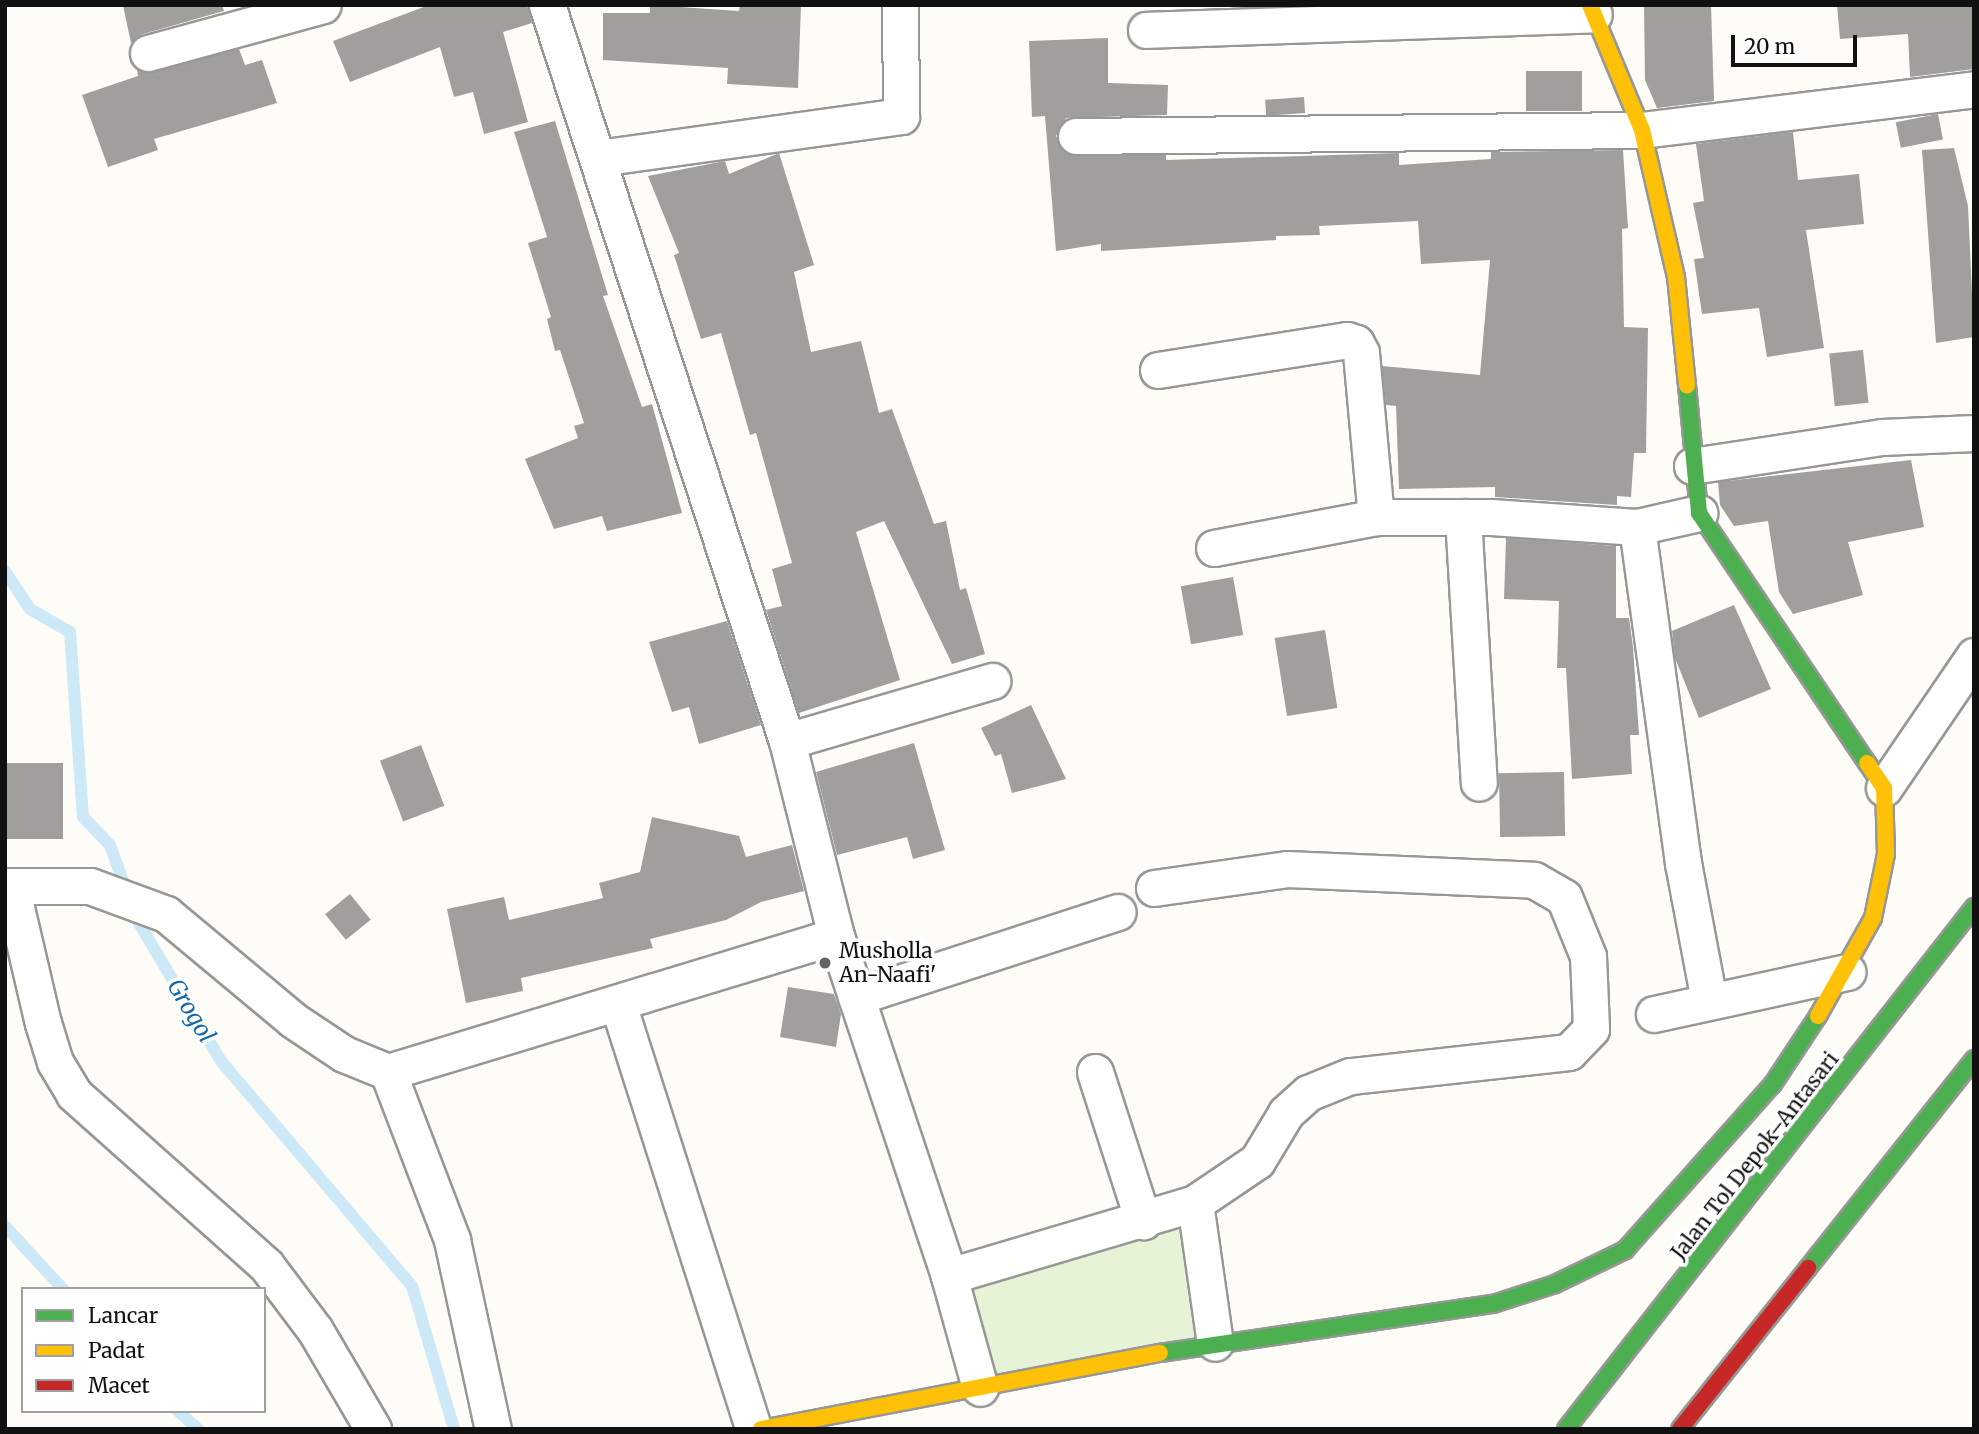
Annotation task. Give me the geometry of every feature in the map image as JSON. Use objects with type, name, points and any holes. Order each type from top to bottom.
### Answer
[{"type":"main road","points":[[761,1429],[1215,1343],[1493,1304],[1555,1284],[1625,1250],[1773,1084],[1847,972],[1873,918],[1886,854],[1884,788],[1699,513],[1692,466],[1676,277],[1642,130],[1592,10]]},
{"type":"main road","name":"Jalan Tol Depok–Antasari","points":[[1566,1429],[1974,907]]},
{"type":"main road","points":[[1680,1429],[1974,1059]]},
{"type":"street","points":[[148,53],[242,15],[323,5]]},
{"type":"street","points":[[547,5],[787,741],[836,936],[949,1276],[979,1388]]},
{"type":"street","points":[[599,159],[901,116],[900,5]]},
{"type":"street","points":[[1146,30],[1592,10]]},
{"type":"street","points":[[1076,136],[1642,130],[1974,89]]},
{"type":"street","points":[[1158,370],[1347,340],[1356,343],[1362,353],[1376,517]]},
{"type":"street","points":[[1692,466],[1882,437],[1974,433]]},
{"type":"street","points":[[1214,548],[1376,517],[1463,516],[1637,527],[1699,513]]},
{"type":"street","points":[[1463,516],[1479,783]]},
{"type":"street","points":[[1637,527],[1683,863],[1709,1000]]},
{"type":"street","points":[[1884,788],[1974,656]]},
{"type":"street","points":[[787,741],[992,681]]},
{"type":"street","points":[[949,1276],[1143,1221],[1195,1203],[1257,1161],[1286,1113],[1308,1093],[1350,1076],[1569,1052],[1591,1029],[1587,956],[1564,897],[1534,880],[1287,869],[1154,888]]},
{"type":"street","points":[[373,1429],[315,1331],[266,1265],[74,1094],[55,1062],[8,886],[90,886],[166,914],[293,1020],[344,1054],[388,1072],[836,936]]},
{"type":"street","points":[[856,997],[1118,912]]},
{"type":"street","points":[[1654,1014],[1847,972]]},
{"type":"street","points":[[618,1004],[754,1429]]},
{"type":"street","points":[[388,1072],[452,1240],[493,1429]]},
{"type":"street","points":[[1095,1072],[1143,1221]]},
{"type":"street","points":[[1195,1203],[1215,1343]]},
{"type":"green space","points":[[1196,1206],[1208,1343],[982,1387],[946,1276]]},
{"type":"building","points":[[123,5],[222,5],[224,11],[143,34],[131,43]]},
{"type":"building","points":[[429,5],[527,5],[532,23],[503,32],[528,122],[484,134],[473,92],[454,97],[440,47],[350,82],[333,41]]},
{"type":"building","points":[[650,5],[739,11],[740,5],[801,5],[798,88],[727,84],[728,68],[603,60],[603,13],[650,13]]},
{"type":"building","points":[[1644,5],[1711,5],[1714,101],[1657,108],[1645,80]]},
{"type":"building","points":[[1837,5],[1974,5],[1974,69],[1910,77],[1908,34],[1840,39]]},
{"type":"building","points":[[1108,38],[1108,83],[1168,85],[1167,115],[1066,118],[1056,136],[1067,154],[1166,155],[1166,160],[1399,153],[1399,165],[1491,159],[1491,152],[1623,150],[1628,228],[1622,229],[1624,327],[1648,328],[1646,453],[1634,453],[1631,497],[1617,496],[1617,505],[1495,497],[1495,487],[1399,489],[1396,406],[1386,405],[1382,366],[1480,375],[1490,260],[1421,264],[1418,221],[1319,226],[1320,235],[1276,236],[1276,240],[1101,251],[1101,244],[1056,251],[1045,116],[1032,117],[1029,41]]},
{"type":"building","points":[[239,49],[245,65],[262,60],[277,103],[154,139],[158,150],[108,167],[82,95],[138,76],[137,69],[153,72]]},
{"type":"building","points":[[1526,71],[1582,71],[1582,111],[1526,111]]},
{"type":"building","points":[[1304,97],[1305,113],[1266,116],[1265,100]]},
{"type":"building","points":[[1938,114],[1943,140],[1901,148],[1896,122]]},
{"type":"building","points":[[555,121],[608,295],[603,296],[642,407],[652,404],[682,513],[607,531],[602,516],[554,529],[525,459],[578,438],[574,426],[584,423],[560,350],[555,351],[547,319],[551,317],[528,243],[547,237],[514,132]]},
{"type":"building","points":[[1793,132],[1798,180],[1859,174],[1864,224],[1806,230],[1824,348],[1767,357],[1759,308],[1702,314],[1694,259],[1704,258],[1693,203],[1704,201],[1696,144]]},
{"type":"building","points":[[1954,148],[1968,206],[1974,337],[1936,343],[1922,150]]},
{"type":"building","points":[[779,153],[814,265],[794,272],[811,352],[861,341],[879,413],[892,409],[934,524],[946,521],[960,590],[966,588],[985,654],[952,664],[884,521],[856,532],[900,680],[799,713],[766,610],[782,606],[772,569],[792,563],[756,433],[750,435],[721,333],[701,339],[674,255],[679,253],[648,176],[725,161],[729,174]]},
{"type":"building","points":[[1863,350],[1869,403],[1835,406],[1829,354]]},
{"type":"building","points":[[1911,460],[1924,527],[1848,542],[1863,595],[1793,614],[1779,592],[1768,521],[1734,526],[1720,505],[1718,482]]},
{"type":"building","points":[[1506,538],[1616,546],[1616,618],[1629,618],[1633,647],[1639,735],[1630,735],[1632,774],[1572,779],[1566,668],[1557,668],[1559,601],[1504,599]]},
{"type":"building","points":[[1233,577],[1243,635],[1191,644],[1181,586]]},
{"type":"building","points":[[1734,605],[1771,689],[1699,718],[1675,658],[1672,631]]},
{"type":"building","points":[[727,621],[761,725],[699,744],[689,707],[672,712],[649,642]]},
{"type":"building","points":[[1325,630],[1337,708],[1287,716],[1275,638]]},
{"type":"building","points":[[1031,705],[1066,779],[1012,793],[1001,754],[995,756],[981,728]]},
{"type":"building","points":[[914,743],[945,850],[913,859],[907,837],[837,855],[816,772]]},
{"type":"building","points":[[421,745],[444,806],[403,821],[380,761]]},
{"type":"building","points":[[5,763],[63,763],[63,839],[5,839]]},
{"type":"building","points":[[1564,772],[1565,836],[1500,837],[1499,773]]},
{"type":"building","points":[[652,817],[739,836],[746,857],[792,845],[804,891],[761,902],[726,920],[650,939],[653,948],[521,978],[523,991],[466,1003],[447,909],[504,897],[509,920],[603,898],[599,883],[640,872]]},
{"type":"building","points":[[350,894],[371,920],[346,940],[325,914]]},
{"type":"building","points":[[788,987],[834,994],[841,1014],[836,1047],[780,1037]]},
{"type":"waterway","name":"Grogol","points":[[5,571],[30,609],[70,632],[83,817],[110,845],[137,920],[221,1061],[412,1286],[454,1429]]},
{"type":"waterway","name":"Grogol","points":[[5,1226],[61,1287]]},
{"type":"waterway","name":"Grogol","points":[[180,1413],[198,1429]]},
{"type":"traffic: fast","points":[[1687,385],[1699,513],[1867,763]]},
{"type":"traffic: fast","points":[[1566,1429],[1974,907]]},
{"type":"traffic: fast","points":[[1160,1353],[1493,1304],[1555,1284],[1625,1250],[1773,1084],[1818,1016]]},
{"type":"traffic: fast","points":[[1808,1268],[1974,1059]]},
{"type":"traffic: slow","points":[[1590,5],[1642,130],[1676,277],[1687,385]]},
{"type":"traffic: slow","points":[[1818,1016],[1873,918],[1886,854],[1884,788],[1867,763]]},
{"type":"traffic: slow","points":[[761,1429],[1160,1353]]},
{"type":"traffic: jam","points":[[1680,1429],[1808,1268]]},
{"type":"place","name":"Musholla An-Naafi'","points":[[825,963]]}]
